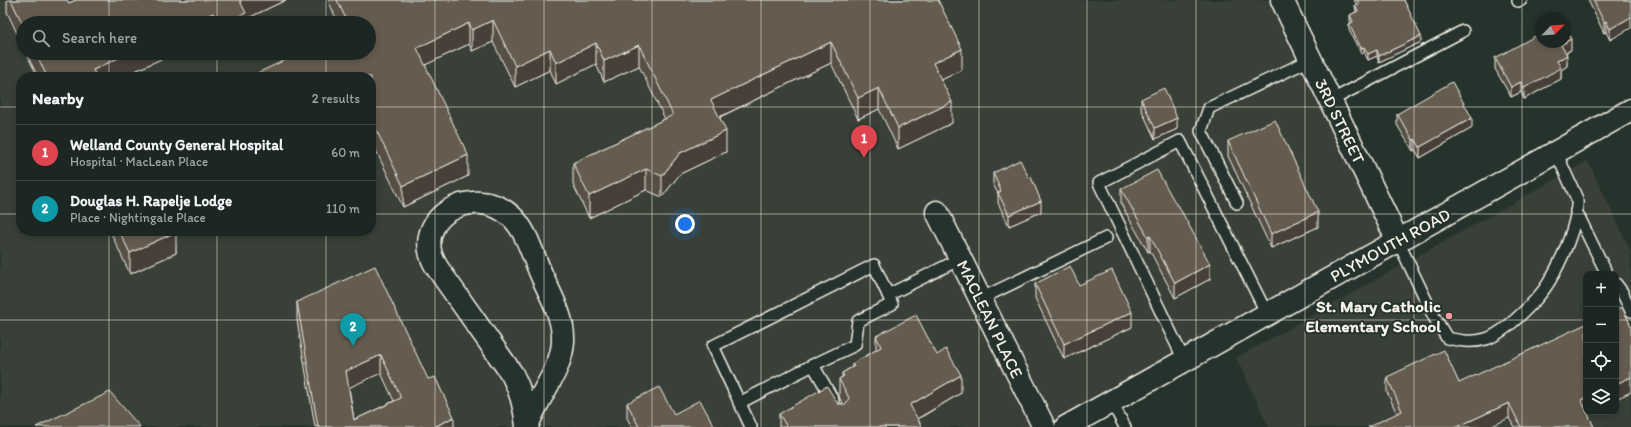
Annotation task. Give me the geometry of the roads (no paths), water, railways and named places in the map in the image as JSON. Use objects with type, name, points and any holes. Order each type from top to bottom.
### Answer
[{"type":"street","name":"3RD STREET","points":[[1282,0],[1398,241]]},
{"type":"street","name":"PLYMOUTH ROAD","points":[[1066,427],[1631,110]]},
{"type":"street","points":[[474,202],[483,202],[499,208],[513,218],[523,232],[561,320],[563,341],[559,362],[534,408],[527,427],[525,408],[520,390],[512,374],[438,270],[431,257],[430,244],[432,230],[439,218],[457,206],[474,202]]},
{"type":"street","name":"MACLEAN PLACE","points":[[937,212],[1044,427]]},
{"type":"lane","points":[[1330,101],[1463,31]]},
{"type":"lane","points":[[1237,204],[1201,131],[1209,108],[1310,60]]},
{"type":"lane","points":[[1184,360],[1099,182],[1180,141],[1267,314]]},
{"type":"lane","points":[[1398,241],[1434,317],[1447,338],[1466,342],[1487,338],[1510,325],[1528,308],[1548,283],[1564,250],[1576,211],[1577,199],[1556,152]]},
{"type":"lane","points":[[1576,211],[1606,271]]},
{"type":"lane","points":[[980,298],[1106,238]]},
{"type":"lane","points":[[888,295],[960,259]]},
{"type":"lane","points":[[739,403],[855,345],[858,321],[892,304],[874,265],[713,346],[739,403],[751,427]]},
{"type":"lane","points":[[1619,288],[1631,311]]},
{"type":"lane","points":[[813,365],[838,410]]},
{"type":"lane","points":[[1111,401],[1126,427]]},
{"type":"place","name":"Welland County General Hospital","points":[[864,158]]},
{"type":"place","name":"St. Mary Catholic Elementary School","points":[[1449,316]]},
{"type":"place","name":"Douglas H. Rapelje Lodge","points":[[353,346]]}]
